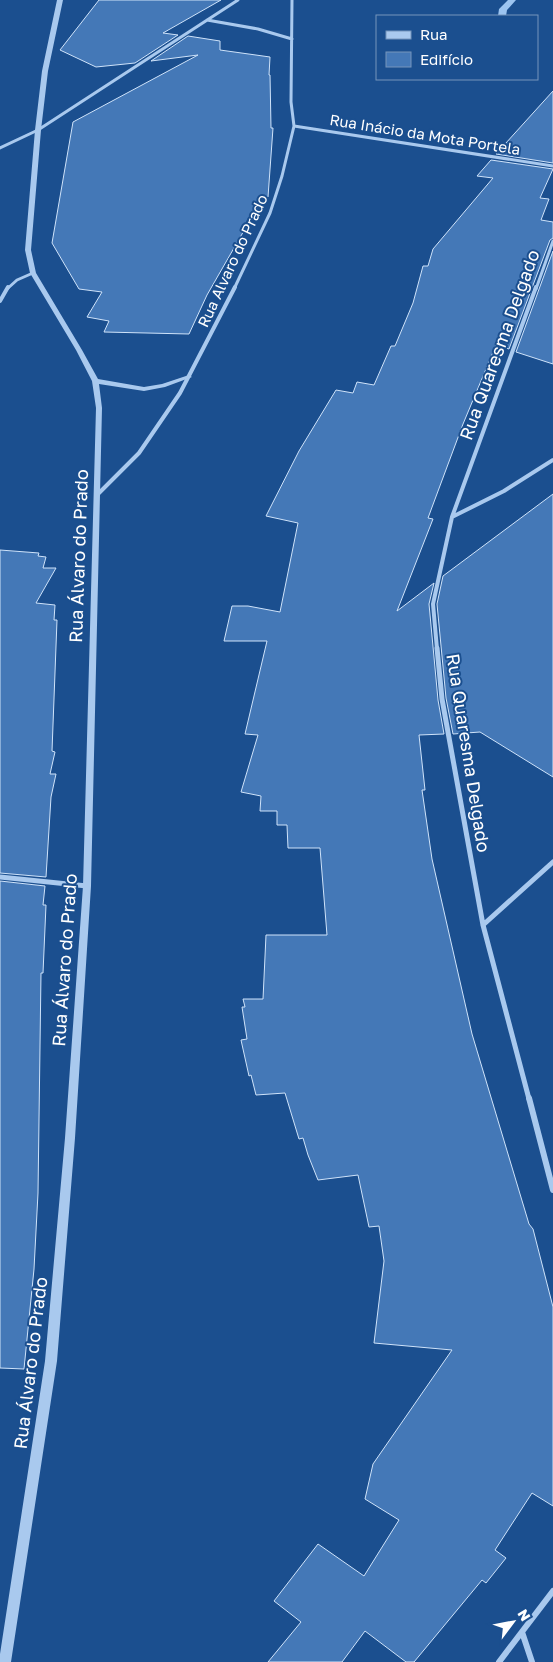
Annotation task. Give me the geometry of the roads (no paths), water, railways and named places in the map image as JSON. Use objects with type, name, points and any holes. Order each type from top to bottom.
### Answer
[{"type":"street","points":[[0,301],[5,289],[21,276],[33,273],[28,250],[38,130],[46,71],[60,0]]},
{"type":"street","points":[[0,148],[38,130],[238,0]]},
{"type":"street","name":"Rua Alvaro do Prado","points":[[97,495],[138,452],[180,393],[239,280],[270,213],[282,176],[294,126],[291,102],[292,0]]},
{"type":"street","points":[[207,20],[258,29],[292,39]]},
{"type":"street","name":"Rua Inácio da Mota Portela","points":[[294,126],[553,166]]},
{"type":"street","name":"Rua Quaresma Delgado","points":[[553,241],[452,517],[433,604],[442,699],[483,925],[553,1190]]},
{"type":"street","name":"Rua Álvaro do Prado","points":[[5,1662],[51,1361],[70,1138],[87,886],[99,408],[95,381],[80,350],[33,273]]},
{"type":"street","points":[[95,381],[144,389],[162,386],[189,377]]},
{"type":"street","points":[[452,517],[488,502],[526,480],[553,460]]},
{"type":"street","points":[[483,925],[553,862]]},
{"type":"street","points":[[0,878],[87,886]]},
{"type":"street","points":[[499,1662],[553,1590]]},
{"type":"street","points":[[522,1632],[532,1662]]},
{"type":"waterway","points":[[502,15],[503,9],[512,0]]}]
